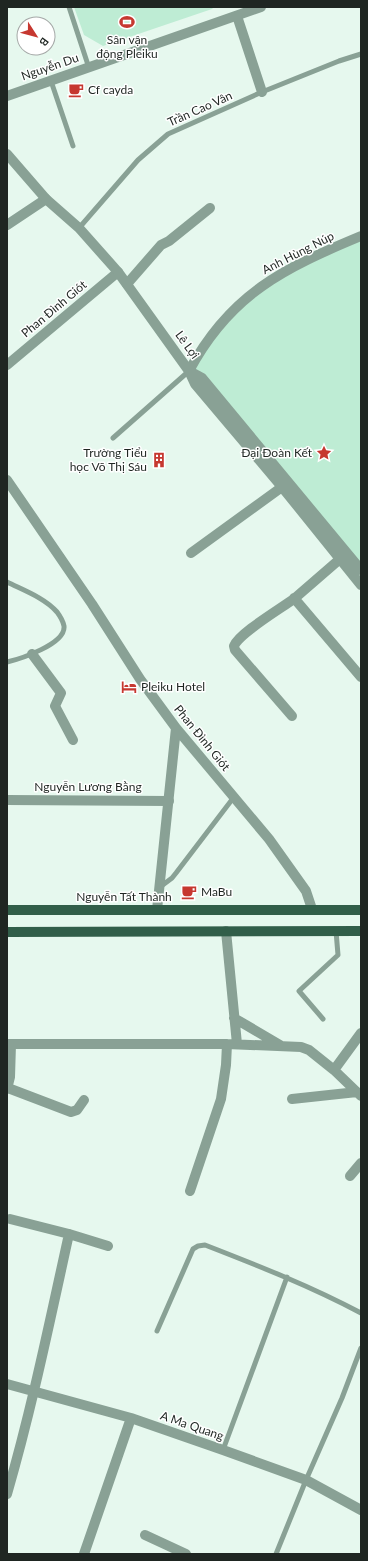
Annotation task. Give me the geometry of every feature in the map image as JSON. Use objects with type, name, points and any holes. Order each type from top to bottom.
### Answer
[{"type":"main road","name":"Nguyễn Tất Thành","points":[[7,910],[361,910]]},
{"type":"main road","points":[[7,932],[361,931]]},
{"type":"street","name":"Nguyễn Du","points":[[7,96],[237,16],[249,9],[261,7]]},
{"type":"street","points":[[237,16],[262,92]]},
{"type":"street","name":"Lê Lợi","points":[[7,154],[46,199],[79,228],[118,272],[189,371],[202,378],[344,556],[361,570]]},
{"type":"street","points":[[7,226],[46,199]]},
{"type":"street","points":[[127,284],[161,245],[169,241],[210,208]]},
{"type":"street","name":"Anh Hùng Núp","points":[[189,371],[212,334],[234,308],[257,289],[278,275],[311,258],[361,236]]},
{"type":"street","name":"Phan Đình Giót","points":[[7,365],[118,272]]},
{"type":"street","points":[[189,371],[195,384],[282,487],[344,556],[361,585]]},
{"type":"street","name":"Phan Đình Giót","points":[[7,480],[92,604],[140,679],[176,728],[269,839],[306,891],[312,910]]},
{"type":"street","points":[[191,553],[282,487]]},
{"type":"street","points":[[292,716],[235,650],[235,642],[294,598],[344,556]]},
{"type":"street","points":[[294,598],[361,677]]},
{"type":"street","points":[[32,654],[61,693],[55,706],[73,740]]},
{"type":"street","points":[[157,910],[176,728]]},
{"type":"street","name":"Nguyễn Lương Bằng","points":[[7,800],[168,801]]},
{"type":"street","points":[[190,1191],[221,1099],[226,1066],[232,1044],[234,1018],[226,931]]},
{"type":"street","points":[[234,1018],[281,1046]]},
{"type":"street","points":[[334,1070],[361,1033]]},
{"type":"street","points":[[84,1100],[77,1110],[71,1112],[7,1089],[10,1077],[9,1044],[232,1044],[301,1047],[309,1050],[334,1070],[359,1094]]},
{"type":"street","points":[[292,1099],[359,1094]]},
{"type":"street","points":[[350,1176],[361,1163]]},
{"type":"street","points":[[10,1219],[69,1234],[108,1246]]},
{"type":"street","points":[[7,1494],[33,1391],[69,1234]]},
{"type":"street","name":"A Ma Quang","points":[[7,1384],[131,1418],[223,1450],[306,1480],[361,1510]]},
{"type":"street","points":[[84,1554],[131,1418]]},
{"type":"street","points":[[145,1535],[186,1554]]},
{"type":"lane","points":[[69,7],[89,68]]},
{"type":"lane","name":"Trần Cao Vân","points":[[79,228],[138,160],[168,134],[262,92],[339,61],[361,54]]},
{"type":"lane","points":[[51,81],[73,146]]},
{"type":"lane","points":[[113,438],[189,371]]},
{"type":"lane","points":[[7,582],[50,606],[56,611],[64,625],[61,633],[52,643],[32,654],[7,662]]},
{"type":"lane","points":[[159,887],[172,878],[234,796]]},
{"type":"lane","points":[[323,1019],[299,991],[338,955],[336,931]]},
{"type":"lane","points":[[157,1331],[193,1249],[198,1246],[205,1245],[287,1277],[327,1295],[361,1313]]},
{"type":"lane","points":[[223,1450],[287,1277]]},
{"type":"lane","points":[[276,1554],[306,1480],[342,1398],[361,1348]]},
{"type":"green space","name":"Sân vận động Pleiku","points":[[74,7],[214,7],[212,9],[103,46],[84,35]]},
{"type":"green space","name":"Đại Đoàn Kết","points":[[361,238],[361,570],[189,371],[212,334],[257,289]]},
{"type":"place","name":"Sân vận động Pleiku","points":[[127,22]]},
{"type":"place","name":"Cf cayda","points":[[76,90]]},
{"type":"place","name":"Đại Đoàn Kết","points":[[324,453]]},
{"type":"place","name":"Trường Tiểu học Võ Thị Sáu","points":[[159,460]]},
{"type":"place","name":"Pleiku Hotel","points":[[129,687]]},
{"type":"place","name":"MaBu","points":[[189,892]]}]
